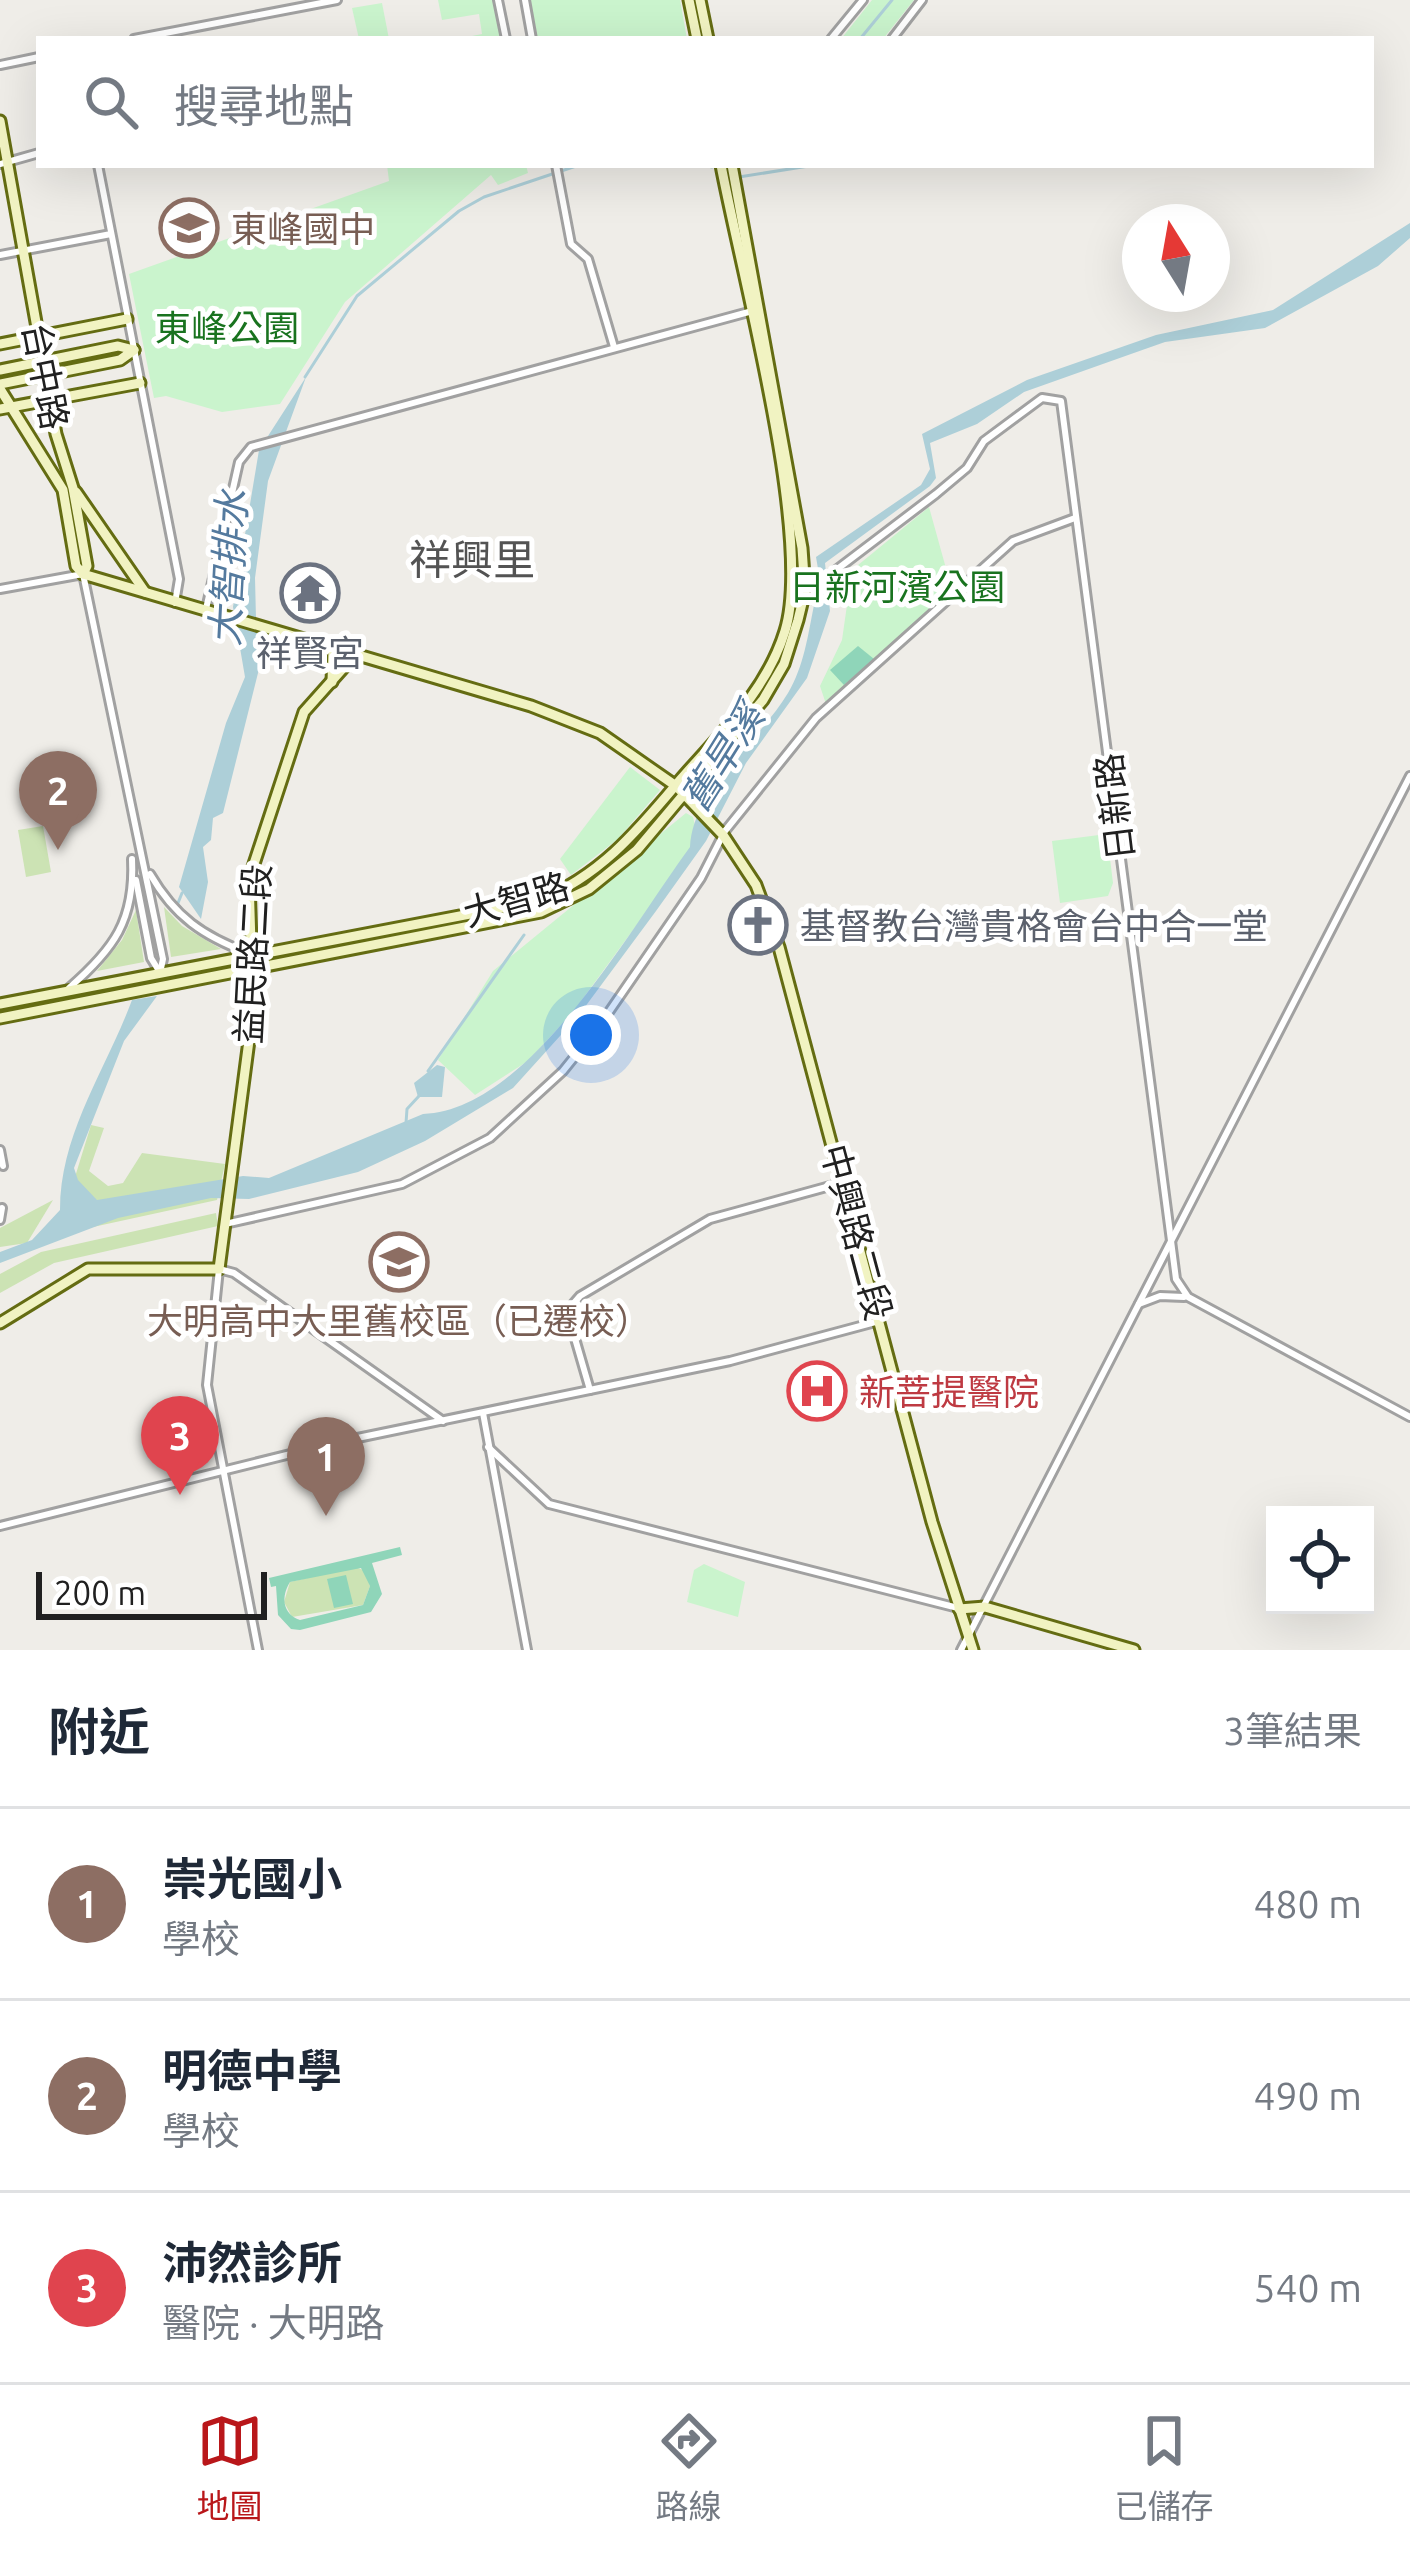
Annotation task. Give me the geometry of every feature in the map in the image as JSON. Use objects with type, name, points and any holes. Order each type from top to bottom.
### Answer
[{"type":"street","points":[[150,36],[337,0]]},
{"type":"street","points":[[498,0],[505,36]]},
{"type":"street","points":[[525,0],[531,36]]},
{"type":"street","points":[[689,0],[696,36]]},
{"type":"street","points":[[700,0],[707,36]]},
{"type":"street","points":[[834,36],[863,0]]},
{"type":"street","points":[[894,36],[922,0]]},
{"type":"street","points":[[0,65],[36,58]]},
{"type":"street","name":"台中路","points":[[0,121],[3,163],[44,375],[73,488],[87,566],[83,574],[76,566],[63,490],[0,386]]},
{"type":"street","points":[[3,163],[36,154]]},
{"type":"street","points":[[99,168],[179,579],[175,604]]},
{"type":"street","points":[[556,168],[577,252],[588,259],[614,347]]},
{"type":"street","name":"大智路","points":[[722,168],[754,310]]},
{"type":"street","name":"大智路","points":[[0,1018],[542,912],[614,871],[764,680],[799,592],[732,168]]},
{"type":"street","points":[[0,255],[111,234]]},
{"type":"street","points":[[210,614],[239,462],[251,447],[754,310]]},
{"type":"street","points":[[0,344],[127,319]]},
{"type":"street","points":[[0,370],[118,346],[134,350]]},
{"type":"street","points":[[0,386],[120,360],[134,350]]},
{"type":"street","points":[[0,409],[140,382]]},
{"type":"street","name":"日新路","points":[[799,592],[819,583],[967,468],[999,428],[1048,396],[1060,400],[1168,1246],[1176,1279],[1188,1297]]},
{"type":"street","name":"台中路","points":[[73,488],[147,595]]},
{"type":"street","points":[[258,1650],[207,1385],[225,1224],[296,1213],[389,1189],[444,1166],[490,1138],[563,1071],[679,912],[723,836],[816,718],[1013,541],[1075,518]]},
{"type":"street","points":[[83,574],[151,958],[163,986]]},
{"type":"street","points":[[0,589],[83,574],[561,717],[631,752],[679,789]]},
{"type":"street","points":[[332,682],[333,651]]},
{"type":"street","name":"益民路二段","points":[[225,1224],[249,1046],[249,879],[304,712],[353,656]]},
{"type":"street","points":[[961,1650],[1410,776]]},
{"type":"street","name":"大智路","points":[[0,1004],[538,901],[589,877],[679,789]]},
{"type":"street","name":"中興路二段","points":[[679,789],[723,836],[756,885],[779,947],[890,1368],[973,1650]]},
{"type":"street","points":[[135,856],[168,904],[196,930],[252,955]]},
{"type":"street","points":[[66,991],[109,952],[126,924],[134,891],[135,856]]},
{"type":"street","points":[[146,868],[164,958],[160,972]]},
{"type":"street","points":[[0,1150],[3,1166]]},
{"type":"street","points":[[590,1390],[567,1311],[580,1296],[710,1219],[844,1182]]},
{"type":"street","points":[[0,1220],[2,1208]]},
{"type":"street","points":[[0,1323],[88,1269],[219,1269],[234,1274],[443,1420]]},
{"type":"street","points":[[1136,1306],[1160,1296],[1188,1297],[1410,1417]]},
{"type":"street","points":[[0,1526],[443,1420],[730,1361],[881,1321]]},
{"type":"street","points":[[483,1414],[527,1650]]},
{"type":"street","points":[[488,1447],[549,1504],[959,1609],[985,1606],[1134,1650]]},
{"type":"green space","points":[[438,0],[495,0],[501,36],[472,36],[482,34],[479,14],[442,20]]},
{"type":"green space","points":[[530,0],[680,0],[686,36],[537,36]]},
{"type":"green space","points":[[872,0],[914,0],[885,36],[843,36]]},
{"type":"green space","points":[[382,3],[388,36],[358,36],[352,8]]},
{"type":"green space","name":"東峰公園","points":[[387,168],[527,168],[528,173],[498,185],[491,175],[345,302],[280,404],[222,412],[166,396],[154,398],[129,274],[389,181]]},
{"type":"green space","name":"日新河濱公園","points":[[929,507],[952,590],[826,704],[820,686],[842,640],[852,570]]},
{"type":"green space","points":[[858,646],[874,659],[844,685],[830,670]]},
{"type":"green space","points":[[630,767],[660,790],[618,839],[571,875],[560,859]]},
{"type":"green space","points":[[71,779],[76,807],[40,813],[36,785]]},
{"type":"green space","points":[[686,813],[693,817],[697,834],[685,859],[573,1012],[528,1061],[475,1095],[438,1060],[493,971]]},
{"type":"green space","points":[[43,826],[51,872],[26,877],[18,830]]},
{"type":"green space","points":[[1107,834],[1113,883],[1108,896],[1060,903],[1052,841]]},
{"type":"green space","points":[[164,907],[182,926],[221,949],[171,957]]},
{"type":"green space","points":[[136,910],[144,962],[97,971],[122,940]]},
{"type":"green space","points":[[91,1125],[104,1128],[89,1171],[108,1186],[123,1183],[142,1153],[225,1164],[217,1200],[93,1227],[72,1208],[75,1177]]},
{"type":"green space","points":[[53,1200],[27,1243],[0,1247],[0,1228]]},
{"type":"green space","points":[[216,1213],[218,1226],[54,1263],[0,1293],[0,1274],[41,1252]]},
{"type":"green space","points":[[400,1547],[402,1555],[372,1563],[382,1594],[371,1612],[300,1630],[291,1629],[278,1615],[276,1586],[271,1587],[269,1578]],"holes":[[[361,1568],[370,1586],[363,1605],[300,1620],[285,1604],[290,1582]]]},
{"type":"green space","points":[[704,1564],[745,1582],[738,1617],[687,1602],[694,1570]]},
{"type":"green space","points":[[355,1567],[366,1571],[370,1586],[363,1605],[292,1617],[284,1602],[290,1582]]},
{"type":"green space","points":[[346,1575],[353,1604],[334,1608],[327,1579]]},
{"type":"water","points":[[1410,223],[1410,238],[1378,266],[1265,328],[1165,342],[1024,392],[977,424],[930,443],[936,478],[930,486],[825,563],[830,611],[807,678],[746,763],[706,841],[579,1015],[513,1088],[425,1141],[358,1172],[249,1199],[211,1198],[118,1218],[0,1263],[0,1252],[32,1240],[60,1210],[76,1128],[132,1000],[157,996],[124,1041],[74,1168],[78,1180],[97,1200],[243,1176],[269,1178],[423,1114],[462,1105],[501,1082],[574,1009],[690,847],[702,805],[793,683],[814,605],[823,598],[816,557],[921,485],[930,469],[922,434],[1027,380],[1156,335],[1273,310]]},
{"type":"water","points":[[306,377],[268,481],[255,578],[256,619],[266,641],[223,813],[213,818],[211,840],[203,847],[208,882],[201,919],[179,887],[226,723],[245,677],[233,607],[259,450]]},
{"type":"water","points":[[437,1065],[445,1067],[442,1097],[418,1097],[414,1083]]},
{"type":"waterway","name":"大智排水","points":[[862,36],[892,0]]},
{"type":"waterway","name":"大智排水","points":[[305,377],[357,296],[459,211],[484,197],[570,168]]},
{"type":"waterway","points":[[739,177],[796,168]]},
{"type":"waterway","name":"大智排水","points":[[178,903],[182,893]]},
{"type":"waterway","points":[[428,1071],[524,935]]},
{"type":"waterway","points":[[406,1123],[407,1109],[419,1096]]},
{"type":"place","name":"東峰國中","points":[[189,228]]},
{"type":"place","name":"祥賢宮","points":[[310,593]]},
{"type":"place","name":"明德中學","points":[[58,850]]},
{"type":"place","name":"基督教台灣貴格會台中合一堂","points":[[758,925]]},
{"type":"place","name":"大明高中大里舊校區（已遷校）","points":[[399,1262]]},
{"type":"place","name":"新菩提醫院","points":[[817,1391]]},
{"type":"place","name":"沛然診所","points":[[180,1495]]},
{"type":"place","name":"崇光國小","points":[[326,1516]]},
{"type":"district","name":"祥興里","points":[[472,559]]},
{"type":"water label","name":"舊旱溪","points":[[722,757]]}]
